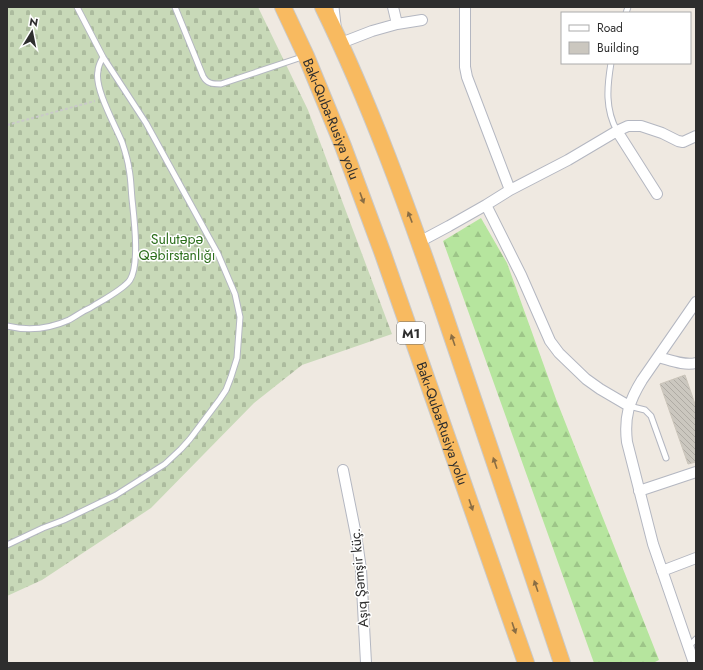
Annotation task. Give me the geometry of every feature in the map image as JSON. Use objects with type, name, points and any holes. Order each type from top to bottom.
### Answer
[{"type":"highway","name":"Bakı-Quba-Rusiya yolu","points":[[283,7],[306,56],[343,146],[526,663]]},
{"type":"highway","name":"M1","points":[[323,7],[341,43],[378,132],[419,242],[562,663]]},
{"type":"street","points":[[393,7],[397,24]]},
{"type":"street","points":[[465,7],[465,67],[467,77],[510,190]]},
{"type":"street","points":[[341,43],[372,31],[397,24],[422,20]]},
{"type":"street","points":[[419,242],[510,190],[568,160],[628,126],[641,126],[683,142],[696,136]]},
{"type":"street","points":[[617,131],[658,194]]},
{"type":"street","points":[[486,205],[521,275],[554,347],[586,379],[600,390],[629,406]]},
{"type":"street","points":[[694,661],[653,544],[627,442],[626,430],[629,406],[634,393],[696,302]]},
{"type":"street","points":[[658,357],[676,362],[691,364],[696,363]]},
{"type":"street","name":"Aşıq Şəmşir küç.","points":[[342,470],[356,535],[361,569],[366,663]]},
{"type":"street","points":[[639,491],[696,472]]},
{"type":"street","points":[[662,571],[696,558]]},
{"type":"lane","points":[[7,546],[116,495],[165,464],[190,439],[220,399],[226,390],[237,358],[240,317],[236,294],[221,261],[146,124],[103,57],[77,7]]},
{"type":"lane","points":[[175,7],[203,76],[208,83],[221,84],[306,56]]},
{"type":"lane","points":[[336,7],[341,43]]},
{"type":"lane","points":[[7,326],[30,329],[48,327],[69,320],[125,285],[133,272],[136,244],[130,170],[127,157],[98,83],[97,72],[103,57]]},
{"type":"lane","points":[[611,64],[608,106],[612,122],[617,131]]},
{"type":"lane","points":[[629,406],[645,410],[651,416],[666,458]]},
{"type":"lane","points":[[688,647],[696,639]]},
{"type":"path","points":[[7,124],[103,99]]},
{"type":"green space","name":"Sulutəpə Qəbirstanlığı","points":[[7,7],[258,7],[308,110],[392,334],[302,365],[254,403],[151,508],[42,580],[7,596]]},
{"type":"green space","points":[[481,218],[507,263],[556,399],[659,660],[653,663],[594,663],[443,241]]},
{"type":"building","points":[[685,375],[696,407],[696,462],[688,464],[660,384]]}]
